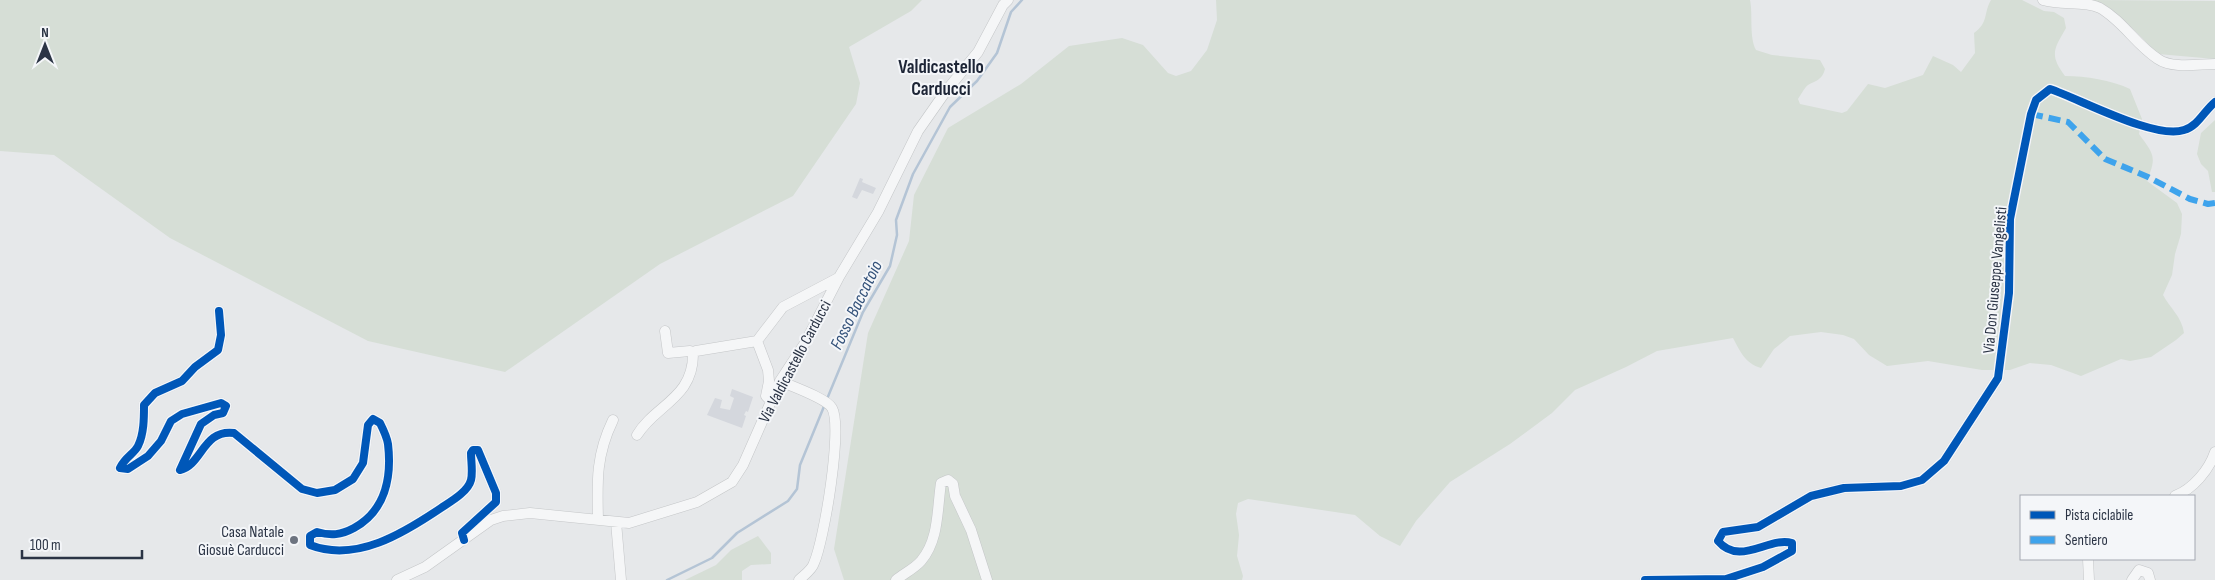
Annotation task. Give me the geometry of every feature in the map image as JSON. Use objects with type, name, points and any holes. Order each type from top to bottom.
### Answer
[{"type":"street","name":"Via Valdicastello Carducci","points":[[397,580],[425,567],[491,520],[516,513],[558,514],[629,523],[674,511],[697,502],[725,488],[732,482],[743,464],[780,381],[805,343],[839,277],[878,212],[918,130],[946,91],[978,52],[1003,5],[1008,0]]},
{"type":"street","points":[[2043,0],[2054,4],[2087,3],[2098,7],[2115,18],[2159,60],[2177,64],[2215,64]]},
{"type":"street","name":"Via Don Giuseppe Vangelisti","points":[[1645,580],[1726,579],[1763,567],[1792,551],[1792,543],[1786,541],[1738,552],[1723,548],[1718,541],[1723,532],[1758,527],[1811,496],[1844,488],[1901,486],[1922,480],[1944,462],[1998,378],[2008,293],[2010,219],[2030,114],[2036,100],[2050,89],[2068,95],[2123,120],[2167,131],[2184,131],[2195,124],[2215,102]]},
{"type":"street","points":[[665,331],[668,353],[690,351],[693,353],[699,350],[757,341],[783,307],[839,277]]},
{"type":"street","name":"Via Valdicastello Carducci","points":[[219,311],[221,335],[218,350],[196,367],[182,382],[155,393],[144,405],[144,426],[138,447],[124,459],[120,468],[128,469],[148,456],[161,441],[171,421],[182,414],[221,403],[226,406],[223,413],[214,415],[201,424],[180,470],[188,468],[213,437],[224,431],[234,433],[302,489],[317,493],[335,490],[353,479],[363,464],[368,425],[373,419],[380,423],[388,443],[387,477],[383,501],[366,522],[343,534],[327,535],[317,532],[310,536],[310,545],[324,550],[360,548],[388,540],[454,499],[466,488],[471,480],[471,453],[473,450],[478,450],[496,493],[496,502],[466,527],[462,533],[464,540]]},
{"type":"street","points":[[757,341],[768,370],[770,381],[766,396],[771,400]]},
{"type":"street","points":[[637,435],[643,425],[678,396],[692,371],[693,353]]},
{"type":"street","points":[[780,381],[825,403],[834,415],[834,442],[828,504],[814,565],[799,580]]},
{"type":"street","points":[[598,519],[598,463],[600,450],[613,420]]},
{"type":"street","points":[[2177,495],[2201,478],[2215,452]]},
{"type":"street","points":[[896,580],[920,563],[928,551],[938,520],[941,483],[948,480],[953,484],[955,496],[971,530],[987,580]]},
{"type":"street","points":[[616,522],[621,580]]},
{"type":"street","points":[[2088,560],[2089,580]]},
{"type":"street","points":[[2132,580],[2139,570],[2148,573],[2150,580]]},
{"type":"shaded area","points":[[0,0],[922,0],[911,11],[849,47],[860,83],[856,104],[793,196],[660,264],[505,372],[368,341],[170,238],[54,155],[0,151]]},
{"type":"shaded area","points":[[1216,0],[1750,0],[1752,32],[1756,50],[1772,55],[1820,60],[1825,69],[1824,73],[1819,79],[1805,88],[1798,99],[1800,104],[1842,113],[1847,111],[1868,84],[1885,88],[1923,75],[1933,56],[1953,65],[1961,72],[1975,53],[1974,33],[1982,25],[1991,0],[2022,0],[2044,11],[2054,12],[2064,18],[2066,28],[2056,47],[2055,57],[2065,76],[2098,79],[2130,89],[2142,119],[2139,134],[2151,152],[2153,161],[2147,181],[2177,203],[2182,214],[2181,234],[2175,254],[2172,275],[2163,295],[2178,317],[2184,333],[2151,357],[2130,361],[2121,359],[2081,376],[2051,365],[2030,363],[2010,370],[1982,370],[1928,361],[1887,366],[1869,355],[1854,339],[1843,335],[1821,332],[1790,336],[1774,349],[1761,368],[1747,360],[1733,338],[1657,351],[1575,390],[1552,413],[1510,444],[1450,482],[1416,521],[1400,546],[1380,536],[1355,515],[1248,499],[1238,503],[1236,514],[1239,535],[1237,556],[1243,576],[1242,580],[844,580],[834,549],[868,333],[909,241],[914,195],[948,128],[1021,84],[1069,46],[1122,38],[1143,45],[1168,73],[1176,76],[1191,71],[1207,50],[1217,20]]},
{"type":"shaded area","points":[[2093,0],[2215,1],[2215,59],[2158,54],[2120,17]]},
{"type":"shaded area","points":[[2215,120],[2215,192],[2212,192],[2208,171],[2201,164],[2197,154],[2201,133]]},
{"type":"shaded area","points":[[860,178],[863,179],[862,182],[876,188],[873,194],[862,190],[857,199],[852,197]]},
{"type":"shaded area","points":[[732,389],[753,397],[748,412],[746,411],[744,415],[746,416],[742,428],[707,415],[715,398],[722,400],[720,408],[730,410],[734,398],[730,396]]},
{"type":"shaded area","points":[[758,536],[771,553],[771,564],[751,565],[742,571],[742,580],[685,580],[716,565],[731,550]]},
{"type":"waterway","name":"Fosso Baccatoio","points":[[827,399],[863,312],[890,266],[897,235],[896,220],[913,174],[950,107],[977,81],[997,53],[1011,12],[1022,0]]},
{"type":"waterway","name":"Fosso Baccatoio","points":[[667,580],[712,558],[737,533],[788,501],[797,489],[800,465],[825,404]]},
{"type":"marked path","points":[[2031,114],[2068,122],[2105,159],[2148,177],[2190,199],[2208,204],[2215,203]]},
{"type":"cycle path","points":[[1645,580],[1726,579],[1763,567],[1792,551],[1792,543],[1774,543],[1755,549],[1736,551],[1727,548],[1718,541],[1723,532],[1758,527],[1811,496],[1844,488],[1901,486],[1922,480],[1944,461],[1998,378],[2009,293],[2010,219],[2031,114],[2036,100],[2050,89],[2117,117],[2171,132],[2189,128],[2215,102]]},
{"type":"cycle path","points":[[219,311],[221,335],[218,350],[195,367],[182,381],[155,393],[144,405],[140,441],[136,449],[120,468],[128,469],[148,456],[161,441],[171,421],[182,414],[221,403],[226,406],[223,413],[214,415],[201,424],[180,470],[193,462],[216,436],[224,433],[234,433],[302,489],[317,493],[335,490],[353,479],[363,463],[368,425],[373,419],[380,423],[386,436],[389,457],[387,481],[379,503],[365,521],[354,528],[336,534],[317,532],[310,536],[310,545],[327,550],[362,548],[379,543],[427,518],[463,493],[472,477],[471,453],[473,450],[478,450],[496,493],[496,502],[462,533],[464,540]]},
{"type":"place","name":"Casa Natale Giosuè Carducci","points":[[294,540]]},
{"type":"district","name":"Valdicastello Carducci","points":[[941,77]]}]
